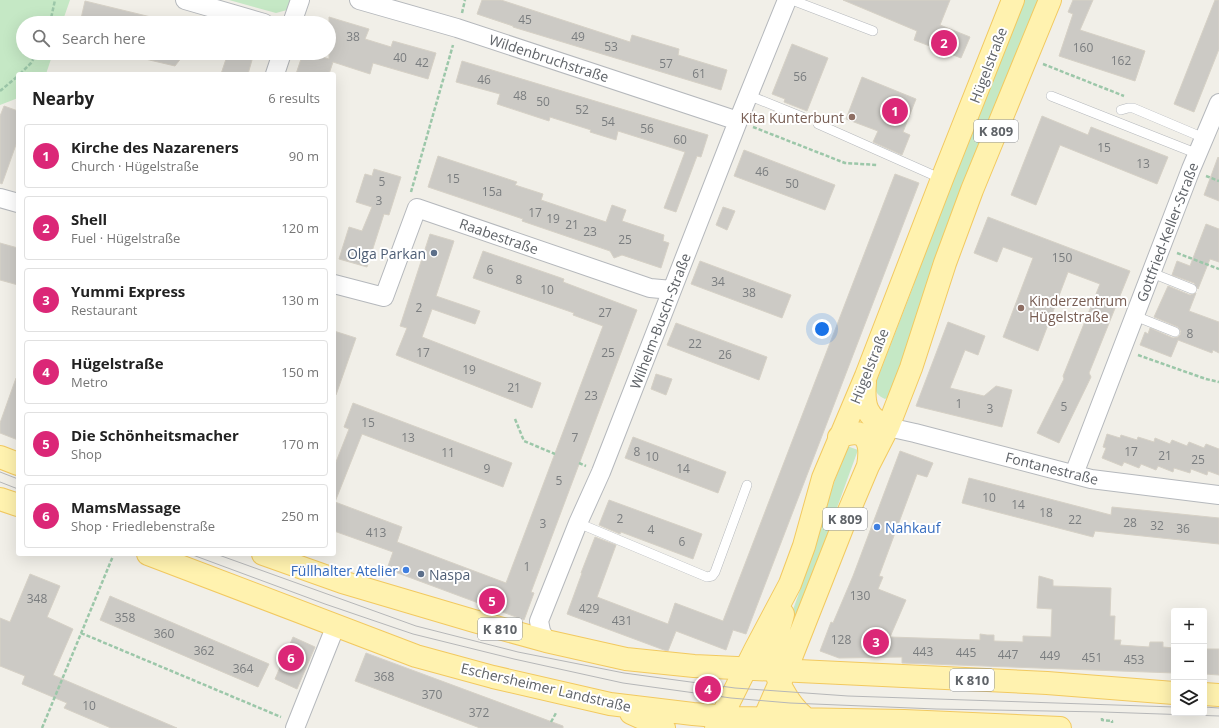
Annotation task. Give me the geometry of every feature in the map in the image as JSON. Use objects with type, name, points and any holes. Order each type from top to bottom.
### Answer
[{"type":"main road","name":"Hügelstraße","points":[[728,723],[734,690],[790,584],[804,546],[823,478],[866,376],[942,178],[1013,0]]},
{"type":"main road","name":"K 809","points":[[762,723],[780,675],[868,466],[888,427],[911,368],[945,263],[972,190],[1050,0]]},
{"type":"main road","points":[[866,376],[864,395],[868,410],[874,420],[888,427]]},
{"type":"main road","points":[[840,437],[858,434],[867,440],[870,448],[868,466]]},
{"type":"main road","points":[[0,457],[16,463]]},
{"type":"main road","points":[[0,499],[16,504]]},
{"type":"main road","name":"Eschersheimer Landstraße","points":[[153,556],[416,656],[493,677],[610,704],[728,723],[762,723],[806,719],[904,721],[1060,728]]},
{"type":"main road","name":"K 810","points":[[268,556],[342,582],[474,621],[546,641],[626,659],[671,665],[745,669],[780,675],[1047,683],[1171,693]]},
{"type":"main road","points":[[790,584],[774,652],[790,703],[796,711],[806,719]]},
{"type":"main road","points":[[717,667],[726,674],[734,690]]},
{"type":"main road","points":[[1207,694],[1219,695]]},
{"type":"main road","points":[[610,704],[664,728]]},
{"type":"street","points":[[185,0],[240,16]]},
{"type":"street","points":[[294,16],[300,0]]},
{"type":"street","name":"Wildenbruchstraße","points":[[359,0],[458,28],[738,120]]},
{"type":"street","name":"Wilhelm-Busch-Straße","points":[[546,641],[541,631],[540,621],[578,523],[601,472],[738,120],[787,0]]},
{"type":"street","points":[[276,72],[280,60]]},
{"type":"street","name":"Gottfried-Keller-Straße","points":[[1074,474],[1219,103]]},
{"type":"street","points":[[0,198],[16,202]]},
{"type":"street","points":[[336,285],[384,297],[417,208]]},
{"type":"street","name":"Raabestraße","points":[[417,208],[650,288],[672,290]]},
{"type":"street","name":"Fontanestraße","points":[[888,427],[1091,479],[1219,495]]},
{"type":"street","points":[[296,726],[336,625]]},
{"type":"lane","points":[[792,0],[873,31]]},
{"type":"lane","points":[[748,95],[802,116]]},
{"type":"lane","points":[[1051,96],[1201,146]]},
{"type":"lane","points":[[1121,110],[1133,108],[1201,146]]},
{"type":"lane","points":[[818,124],[942,178]]},
{"type":"lane","points":[[1152,273],[1192,289]]},
{"type":"lane","points":[[1135,316],[1175,332]]},
{"type":"lane","points":[[578,523],[707,577],[712,576],[715,572],[747,485]]},
{"type":"path","points":[[52,16],[55,0]]},
{"type":"path","points":[[417,208],[409,197],[458,28]]},
{"type":"path","points":[[22,72],[34,60]]},
{"type":"path","points":[[0,91],[16,78]]},
{"type":"path","points":[[738,120],[845,163],[885,165]]},
{"type":"path","points":[[1162,247],[1219,270]]},
{"type":"path","points":[[1150,359],[1206,380],[1219,382]]},
{"type":"path","points":[[514,420],[524,441],[555,454]]},
{"type":"path","points":[[42,728],[113,556]]},
{"type":"path","points":[[81,633],[296,726]]},
{"type":"path","points":[[551,722],[556,713]]},
{"type":"path","points":[[1102,718],[1102,720],[1112,721],[1112,723]]},
{"type":"green space","points":[[0,0],[70,0],[64,16],[16,16],[16,60],[51,60],[47,72],[16,72],[16,99],[0,105]]},
{"type":"green space","points":[[229,0],[291,0],[287,10],[276,13]]},
{"type":"green space","points":[[1021,0],[1042,0],[894,394],[885,399],[877,394],[875,385],[913,287],[925,243]]},
{"type":"green space","points":[[847,446],[858,450],[787,645],[781,643],[808,568],[819,525]]},
{"type":"building","points":[[482,0],[501,0],[630,42],[632,35],[679,49],[678,55],[727,70],[721,90],[513,27],[477,14]]},
{"type":"building","points":[[843,0],[950,0],[940,25],[970,37],[961,58],[914,40],[917,31]]},
{"type":"building","points":[[1073,0],[1093,0],[1080,30],[1145,51],[1135,81],[1059,56],[1073,14],[1068,12]]},
{"type":"building","points":[[1215,0],[1219,0],[1219,49],[1194,112],[1174,104]]},
{"type":"building","points":[[85,1],[147,16],[82,16]]},
{"type":"building","points":[[336,19],[369,29],[365,39],[391,47],[393,41],[436,53],[428,79],[373,63],[370,74],[333,62],[330,72],[297,72],[301,60],[336,60]]},
{"type":"building","points":[[792,44],[828,58],[807,111],[784,102],[785,99],[772,94]]},
{"type":"building","points":[[150,60],[180,60],[175,66]]},
{"type":"building","points":[[226,60],[252,60],[249,72],[222,72]]},
{"type":"building","points":[[462,61],[708,135],[701,157],[697,156],[676,212],[664,208],[685,152],[618,131],[616,140],[590,132],[591,130],[550,117],[549,121],[497,104],[500,94],[456,82]]},
{"type":"building","points":[[862,77],[916,99],[903,132],[910,135],[902,155],[873,142],[878,131],[846,119]]},
{"type":"building","points":[[4,106],[16,110],[16,145],[2,184],[0,183],[0,116]]},
{"type":"building","points":[[1042,116],[1088,135],[1091,127],[1168,157],[1157,184],[1060,145],[1036,205],[1011,195]]},
{"type":"building","points":[[744,150],[835,185],[825,210],[734,176]]},
{"type":"building","points":[[438,156],[517,182],[515,185],[543,194],[541,200],[606,222],[612,205],[626,210],[622,221],[664,235],[663,241],[669,243],[661,268],[622,255],[614,258],[610,251],[522,221],[523,219],[428,187]]},
{"type":"building","points":[[1218,157],[1219,158],[1219,201],[1204,195]]},
{"type":"building","points":[[374,169],[401,177],[389,215],[384,214],[367,267],[339,259],[349,227],[362,231],[372,207],[356,202],[365,174],[372,176]]},
{"type":"building","points":[[895,174],[919,183],[746,634],[733,630],[726,650],[676,631],[668,651],[567,614],[595,537],[616,545],[597,597],[668,624],[675,603],[723,621]]},
{"type":"building","points":[[723,207],[735,211],[727,230],[716,225]]},
{"type":"building","points":[[988,217],[1130,271],[1089,373],[1091,377],[1059,443],[1037,433],[1064,379],[1063,376],[1100,284],[1068,272],[1038,351],[1003,337],[1033,258],[1003,247],[997,262],[974,253]]},
{"type":"building","points":[[1206,224],[1219,229],[1219,262],[1210,259],[1198,289],[1194,283],[1172,275],[1177,261],[1190,266]]},
{"type":"building","points":[[430,234],[454,241],[436,296],[480,311],[475,324],[432,309],[422,337],[541,383],[532,408],[396,355],[407,328],[400,326]]},
{"type":"building","points":[[0,243],[16,247],[16,284],[0,280]]},
{"type":"building","points":[[483,251],[564,279],[563,282],[637,310],[531,592],[534,593],[524,620],[387,569],[393,552],[336,532],[336,502],[402,527],[397,542],[506,583],[603,326],[573,315],[574,313],[473,278]]},
{"type":"building","points":[[700,261],[791,295],[782,318],[691,284]]},
{"type":"building","points":[[1168,286],[1190,295],[1196,293],[1189,311],[1219,322],[1219,353],[1213,350],[1212,353],[1178,340],[1171,357],[1140,345],[1145,332],[1148,334],[1150,328],[1173,338],[1180,335],[1181,331],[1178,327],[1154,317]]},
{"type":"building","points":[[948,322],[985,336],[978,355],[965,350],[950,388],[984,396],[996,386],[1012,390],[1002,427],[916,406]]},
{"type":"building","points":[[676,323],[767,357],[759,380],[667,345]]},
{"type":"building","points":[[336,332],[356,338],[336,395]]},
{"type":"building","points":[[656,374],[672,379],[666,395],[651,389]]},
{"type":"building","points":[[16,378],[16,439],[0,433],[0,423]]},
{"type":"building","points":[[353,403],[512,463],[503,487],[362,434],[336,499],[336,462],[349,429],[344,427]]},
{"type":"building","points":[[1107,434],[1120,438],[1121,435],[1137,440],[1138,437],[1154,442],[1155,438],[1170,444],[1172,440],[1187,446],[1189,442],[1204,448],[1206,444],[1219,449],[1219,475],[1208,471],[1207,475],[1191,469],[1190,473],[1174,468],[1173,472],[1158,466],[1156,470],[1141,464],[1139,468],[1124,462],[1122,466],[1102,458],[1106,448],[1103,447]]},
{"type":"building","points":[[633,437],[726,472],[718,493],[625,458]]},
{"type":"building","points":[[900,451],[933,463],[927,477],[917,474],[879,576],[883,577],[878,589],[906,600],[890,637],[980,640],[980,634],[994,635],[994,641],[1023,642],[1023,636],[1051,637],[1052,609],[1037,608],[1039,576],[1053,580],[1053,586],[1111,588],[1110,616],[1115,616],[1114,640],[1121,640],[1120,645],[1149,647],[1150,642],[1163,642],[1163,647],[1171,648],[1171,673],[902,663],[902,657],[839,658],[820,651],[831,622],[833,623],[853,576]]},
{"type":"building","points":[[969,478],[1111,515],[1112,507],[1219,518],[1219,544],[1095,531],[1093,537],[962,503]]},
{"type":"building","points":[[609,500],[702,534],[693,559],[621,532],[620,534],[599,525]]},
{"type":"building","points":[[30,574],[60,586],[47,617],[73,629],[53,675],[177,728],[111,728],[64,708],[67,703],[22,684],[25,676],[0,666],[0,618],[10,622]]},
{"type":"building","points":[[110,596],[269,664],[258,687],[100,620]]},
{"type":"building","points":[[293,637],[315,647],[297,689],[275,679]]},
{"type":"building","points":[[1207,649],[1219,649],[1219,675],[1207,674]]},
{"type":"building","points":[[366,653],[563,726],[563,728],[480,728],[355,681]]},
{"type":"tram line","points":[[0,472],[16,478]]},
{"type":"tram line","points":[[0,482],[16,488]]},
{"type":"tram line","points":[[195,556],[325,604],[413,634],[514,659],[623,683],[731,698],[790,703],[936,709],[1219,716]]},
{"type":"tram line","points":[[222,556],[416,626],[518,652],[624,673],[735,688],[848,696],[1171,707]]},
{"type":"tram line","points":[[1207,707],[1219,708]]},
{"type":"place","name":"Shell","points":[[944,43]]},
{"type":"place","name":"Kirche des Nazareners","points":[[895,111]]},
{"type":"place","name":"Kita Kunterbunt","points":[[852,117]]},
{"type":"place","name":"Olga Parkan","points":[[434,253]]},
{"type":"place","name":"Kinderzentrum Hügelstraße","points":[[1021,308]]},
{"type":"place","name":"Nahkauf","points":[[877,527]]},
{"type":"place","name":"Füllhalter Atelier","points":[[406,570]]},
{"type":"place","name":"Naspa","points":[[421,574]]},
{"type":"place","name":"Die Schönheitsmacher","points":[[492,601]]},
{"type":"place","name":"Yummi Express","points":[[876,642]]},
{"type":"place","name":"MamsMassage","points":[[291,658]]},
{"type":"place","name":"Hügelstraße","points":[[708,689]]}]
